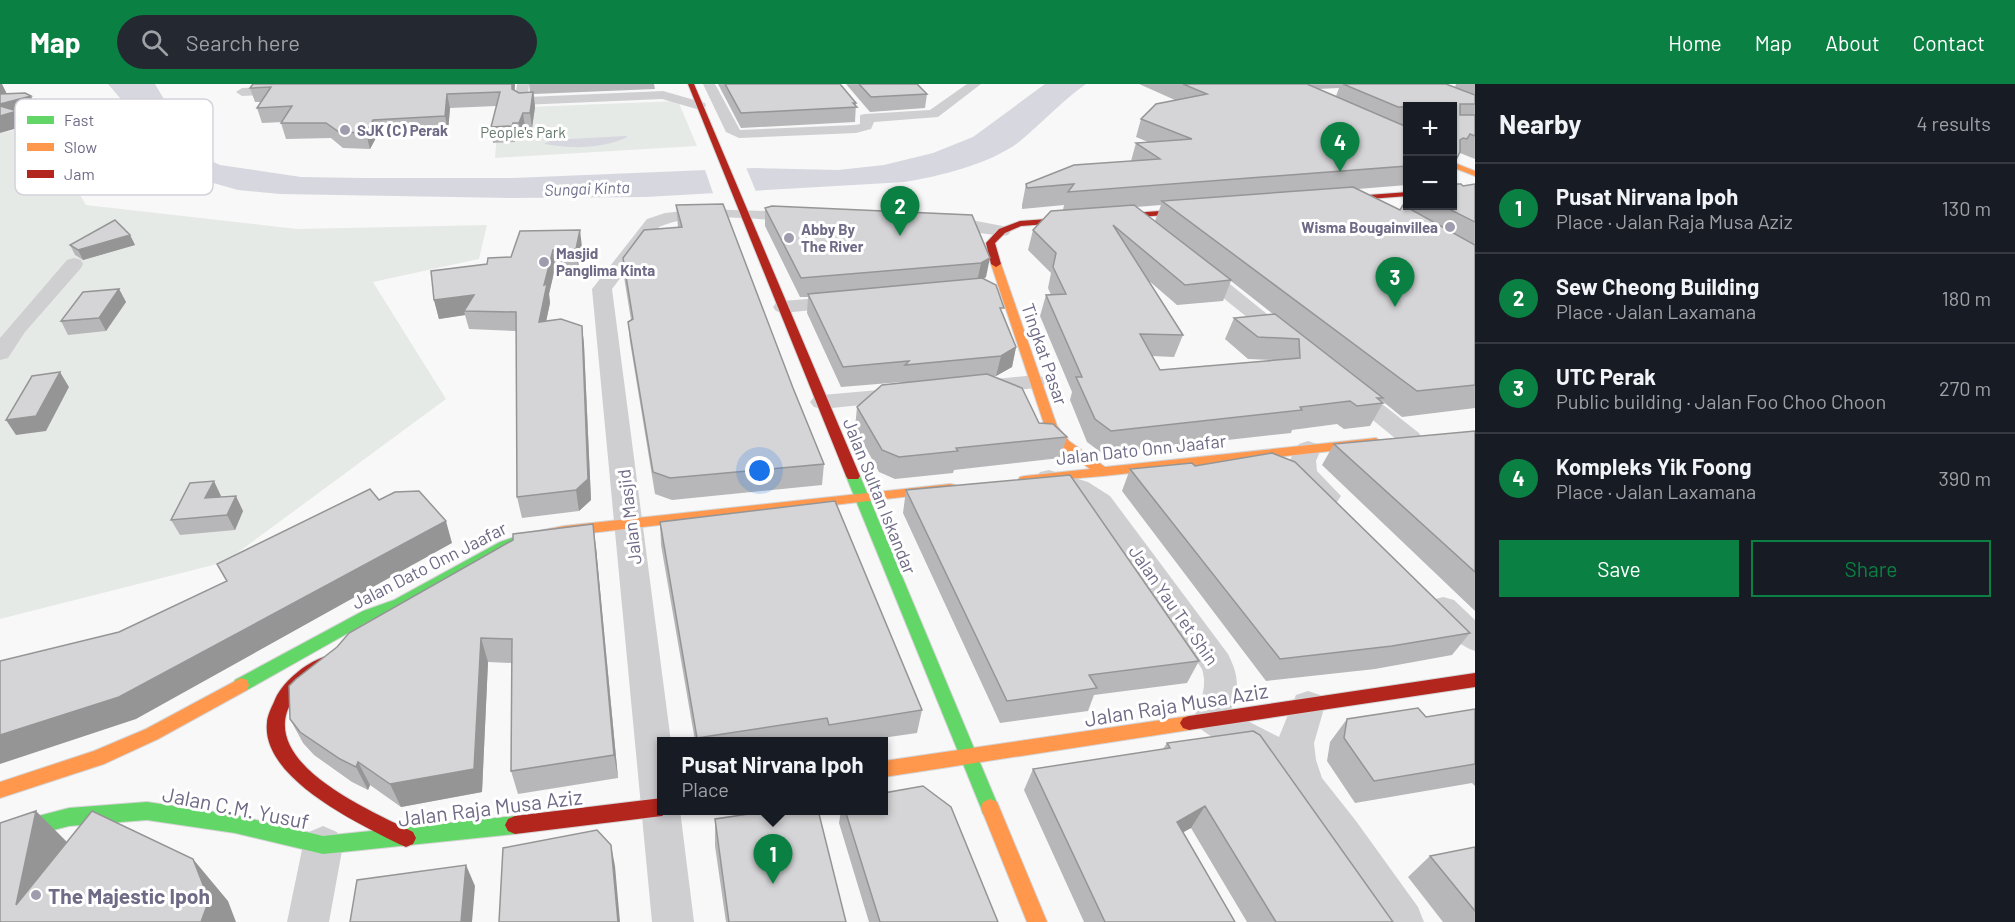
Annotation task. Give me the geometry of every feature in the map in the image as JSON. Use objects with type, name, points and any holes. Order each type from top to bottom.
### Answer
[{"type":"main road","name":"Jalan Sultan Iskandar","points":[[690,84],[1037,922]]},
{"type":"main road","points":[[1457,166],[1475,174]]},
{"type":"main road","points":[[1312,201],[1403,194]]},
{"type":"main road","points":[[1335,200],[1381,209],[1389,203],[1403,201]]},
{"type":"main road","points":[[1002,231],[1030,223],[1218,209]]},
{"type":"main road","name":"Tingkat Pasar","points":[[1002,231],[990,243],[1035,382],[1055,435],[1103,472]]},
{"type":"main road","name":"Jalan Dato Onn Jaafar","points":[[1016,481],[1416,437]]},
{"type":"main road","name":"Jalan Dato Onn Jaafar","points":[[0,790],[98,758],[152,734],[368,615],[399,604],[504,545],[525,538],[564,531],[961,487]]},
{"type":"main road","points":[[377,629],[399,604]]},
{"type":"main road","points":[[332,658],[301,680],[282,701],[275,725],[279,747],[295,771],[332,796],[406,838]]},
{"type":"main road","name":"Jalan Raja Musa Aziz","points":[[888,768],[1210,719],[1471,683]]},
{"type":"main road","name":"Jalan Raja Musa Aziz","points":[[323,845],[406,838],[657,807]]},
{"type":"main road","name":"Jalan C.M. Yusuf","points":[[0,835],[69,817],[147,812],[235,824],[323,845]]},
{"type":"street","points":[[523,84],[521,101],[663,90],[700,105]]},
{"type":"street","points":[[709,84],[733,132],[739,134],[856,129],[866,126],[867,121],[861,114],[938,113],[975,84]]},
{"type":"street","points":[[242,92],[301,90]]},
{"type":"street","name":"Jalan Masjid","points":[[657,770],[602,289],[658,219],[668,216],[745,213],[818,218]]},
{"type":"street","points":[[1132,215],[1150,230]]},
{"type":"street","points":[[924,222],[971,225],[1002,231]]},
{"type":"street","points":[[1178,252],[1305,353]]},
{"type":"street","points":[[0,353],[18,328],[74,264]]},
{"type":"street","points":[[981,290],[1004,288]]},
{"type":"street","points":[[783,307],[866,300]]},
{"type":"street","points":[[1331,374],[1416,437]]},
{"type":"street","points":[[954,390],[1035,382]]},
{"type":"street","points":[[822,402],[919,393]]},
{"type":"street","points":[[1308,449],[1303,461],[1304,473],[1347,514]]},
{"type":"street","name":"Jalan Yau Tet Shin","points":[[1049,478],[1079,488],[1100,502],[1216,663],[1223,677],[1221,691],[1210,719]]},
{"type":"street","points":[[1423,589],[1475,639]]},
{"type":"street","points":[[1308,705],[1295,738],[1295,749],[1309,791]]},
{"type":"street","points":[[1210,719],[1272,753],[1309,791],[1403,922]]},
{"type":"street","name":"Jalan Masjid","points":[[662,815],[673,922]]},
{"type":"street","points":[[308,922],[323,845]]},
{"type":"green space","name":"People's Park","points":[[678,101],[697,146],[495,158],[499,108]]},
{"type":"green space","points":[[15,130],[15,195],[80,195],[86,205],[297,229],[487,225],[479,259],[373,282],[446,399],[225,562],[0,619],[0,133]]},
{"type":"water","name":"Sungai Kinta","points":[[108,84],[155,84],[164,99],[120,99]]},
{"type":"water","name":"Sungai Kinta","points":[[1045,84],[1086,84],[1007,150],[949,173],[905,182],[646,197],[510,198],[280,194],[238,190],[213,183],[213,162],[220,165],[301,177],[362,178],[513,178],[755,168],[838,170],[884,165],[933,153],[973,137]]},
{"type":"water","points":[[628,137],[608,144],[587,147],[544,144],[551,140]]},
{"type":"pier","points":[[745,165],[757,194],[714,196],[704,167]]},
{"type":"building","points":[[253,84],[512,84],[512,89],[519,93],[533,92],[530,113],[523,113],[519,123],[513,123],[512,126],[491,127],[500,92],[447,94],[445,116],[373,120],[366,133],[339,132],[326,123],[281,123],[292,106],[257,108],[271,87],[250,88]]},
{"type":"building","points":[[725,84],[840,84],[857,107],[741,113]]},
{"type":"building","points":[[859,84],[917,84],[927,94],[871,97]]},
{"type":"building","points":[[1183,84],[1307,84],[1403,125],[1403,166],[1068,192],[1074,184],[1027,188],[1026,184],[1074,165],[1160,159],[1136,143],[1192,139],[1141,119],[1156,104],[1207,94]]},
{"type":"building","points":[[1343,84],[1446,84],[1475,95],[1475,104],[1460,104],[1460,115],[1475,115],[1475,136],[1470,134],[1467,139],[1460,140],[1460,152],[1457,158],[1457,102],[1403,102],[1403,107]]},
{"type":"building","points":[[25,93],[31,96],[0,104],[0,94]]},
{"type":"building","points":[[0,106],[15,110],[15,112],[0,116]]},
{"type":"building","points":[[1457,184],[1463,186],[1475,184],[1475,222],[1451,210],[1457,210]]},
{"type":"building","points":[[1353,187],[1400,210],[1403,205],[1403,210],[1412,210],[1475,245],[1475,385],[1417,391],[1162,201]]},
{"type":"building","points":[[723,204],[824,464],[670,478],[653,472],[628,322],[633,319],[623,258],[644,230],[682,227],[676,205]]},
{"type":"building","points":[[1134,205],[1231,280],[1185,285],[1113,225],[1183,335],[1140,334],[1160,370],[1300,358],[1299,339],[1258,337],[1234,318],[1275,314],[1383,398],[1377,398],[1383,403],[1357,406],[1350,401],[1300,407],[1302,410],[1111,431],[1095,419],[1076,377],[1082,377],[1046,295],[1066,294],[1053,267],[1056,253],[1033,230],[1051,211]]},
{"type":"building","points":[[772,206],[972,215],[990,258],[981,263],[801,278],[765,208]]},
{"type":"building","points":[[115,220],[130,235],[78,250],[70,245]]},
{"type":"building","points":[[580,230],[576,249],[553,250],[544,285],[547,284],[539,322],[561,319],[582,326],[588,479],[576,490],[517,497],[516,312],[464,311],[474,295],[434,300],[431,271],[487,264],[488,258],[511,257],[520,231]]},
{"type":"building","points":[[982,278],[996,285],[1004,308],[1000,308],[1016,347],[1001,356],[905,365],[909,361],[843,367],[808,294]]},
{"type":"building","points":[[119,289],[99,318],[61,321],[83,292]]},
{"type":"building","points":[[60,372],[36,416],[6,420],[32,376]]},
{"type":"building","points":[[987,374],[1022,388],[1039,423],[1053,424],[1067,437],[956,448],[958,451],[899,457],[882,450],[857,407],[882,385]]},
{"type":"building","points":[[1475,431],[1475,572],[1334,444]]},
{"type":"building","points":[[1272,453],[1295,462],[1470,633],[1392,646],[1280,659],[1130,469],[1192,463],[1195,466]]},
{"type":"building","points":[[1070,475],[1199,661],[1089,675],[1097,688],[1007,701],[906,490]]},
{"type":"building","points":[[214,481],[205,498],[236,496],[227,515],[171,520],[190,483]]},
{"type":"building","points":[[370,489],[379,500],[395,492],[419,491],[446,521],[119,697],[0,735],[0,661],[119,632],[227,581],[217,564]]},
{"type":"building","points":[[835,501],[922,710],[829,725],[827,718],[697,737],[660,522]]},
{"type":"building","points":[[593,524],[614,755],[511,771],[512,639],[481,638],[474,769],[390,784],[358,762],[356,767],[340,759],[300,732],[290,719],[289,686],[337,647],[349,633],[513,540],[513,534]]},
{"type":"building","points":[[1418,708],[1426,717],[1475,709],[1475,764],[1374,781],[1344,738],[1347,719]]},
{"type":"building","points":[[1253,731],[1260,735],[1393,922],[1276,922],[1205,806],[1177,822],[1235,922],[1105,922],[1033,769],[1170,748],[1167,743]]},
{"type":"building","points":[[923,786],[951,807],[998,922],[880,922],[847,815],[888,815],[888,792]]},
{"type":"building","points":[[36,811],[16,905],[92,811],[193,859],[209,900],[201,922],[0,922],[0,823]]},
{"type":"building","points":[[742,815],[819,815],[846,922],[729,922],[715,819]]},
{"type":"building","points":[[597,830],[611,845],[618,922],[499,922],[503,848]]},
{"type":"building","points":[[1475,847],[1475,911],[1430,856]]},
{"type":"building","points":[[466,865],[461,922],[350,922],[357,880]]},
{"type":"traffic: fast","points":[[853,476],[990,808]]},
{"type":"traffic: fast","points":[[241,685],[368,615],[399,604],[505,545],[523,539]]},
{"type":"traffic: fast","points":[[0,835],[69,817],[147,811],[235,824],[323,845],[515,825]]},
{"type":"traffic: slow","points":[[1457,166],[1475,174]]},
{"type":"traffic: slow","points":[[996,264],[1051,427],[1065,444],[1103,472]]},
{"type":"traffic: slow","points":[[1025,480],[1376,442]]},
{"type":"traffic: slow","points":[[523,539],[564,531],[950,488]]},
{"type":"traffic: slow","points":[[0,790],[98,758],[152,734],[241,685]]},
{"type":"traffic: slow","points":[[888,768],[1189,723]]},
{"type":"traffic: slow","points":[[990,808],[1037,922]]},
{"type":"traffic: jam","points":[[691,84],[853,476]]},
{"type":"traffic: jam","points":[[1329,200],[1403,194]]},
{"type":"traffic: jam","points":[[996,264],[990,243],[1002,231],[1020,224],[1202,210]]},
{"type":"traffic: jam","points":[[324,663],[297,684],[283,700],[275,724],[279,746],[293,767],[314,785],[338,802],[406,838]]},
{"type":"traffic: jam","points":[[1189,723],[1475,680]]},
{"type":"traffic: jam","points":[[515,825],[657,808]]},
{"type":"place","name":"SJK (C) Perak","points":[[345,130]]},
{"type":"place","name":"Kompleks Yik Foong","points":[[1340,172]]},
{"type":"place","name":"Wisma Bougainvillea","points":[[1450,227]]},
{"type":"place","name":"Sew Cheong Building","points":[[900,236]]},
{"type":"place","name":"Abby By The River","points":[[789,238]]},
{"type":"place","name":"Masjid Panglima Kinta","points":[[544,262]]},
{"type":"place","name":"UTC Perak","points":[[1395,307]]},
{"type":"place","name":"Pusat Nirvana Ipoh","points":[[773,884]]},
{"type":"place","name":"The Majestic Ipoh","points":[[36,895]]}]
